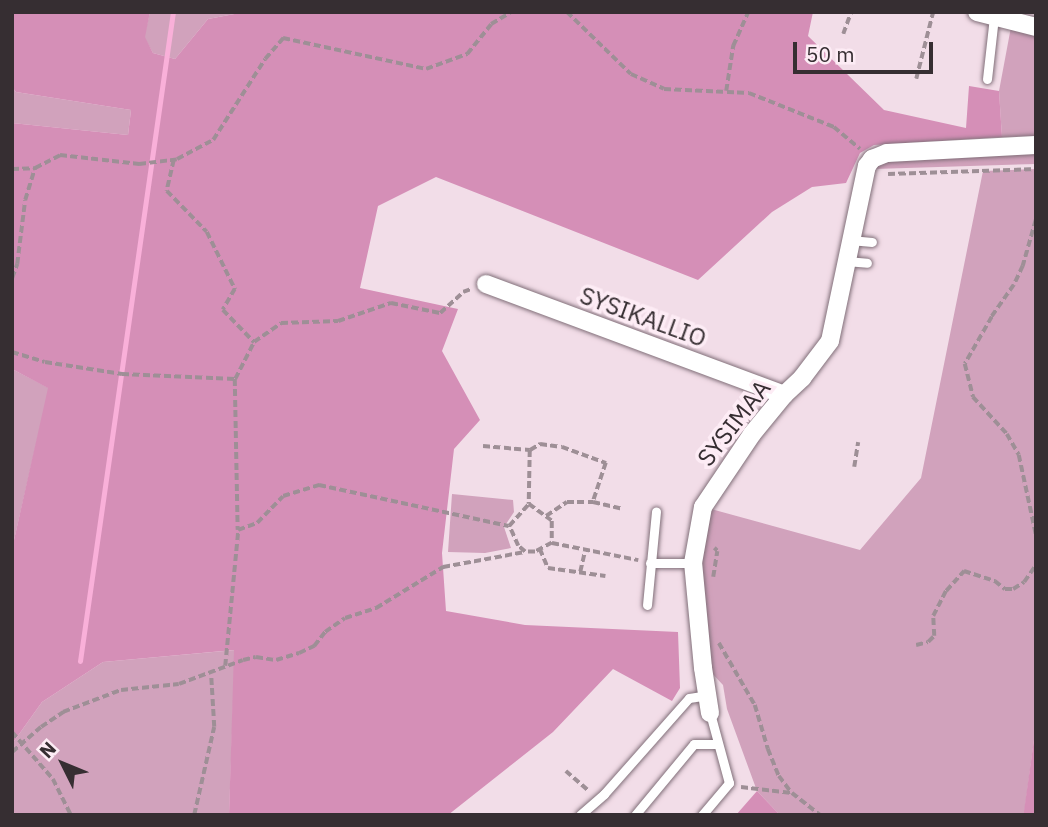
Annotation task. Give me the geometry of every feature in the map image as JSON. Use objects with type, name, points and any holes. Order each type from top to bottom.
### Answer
[{"type":"street","points":[[986,14],[1036,27]]},
{"type":"street","points":[[868,167],[887,153],[1036,145]]},
{"type":"street","name":"SYSIMAA","points":[[709,704],[693,563],[695,538],[703,507],[728,465],[830,341],[868,167]]},
{"type":"street","name":"SYSIKALLIO","points":[[486,284],[784,395]]},
{"type":"lane","points":[[986,14],[986,79]]},
{"type":"lane","points":[[850,240],[872,242]]},
{"type":"lane","points":[[846,261],[867,263]]},
{"type":"lane","points":[[647,604],[656,511]]},
{"type":"lane","points":[[650,563],[693,563]]},
{"type":"lane","points":[[580,815],[598,800],[689,698],[709,704],[729,783],[702,815]]},
{"type":"lane","points":[[635,815],[694,744],[717,744]]},
{"type":"path","points":[[12,169],[35,168],[60,155],[139,164],[174,159],[214,140],[265,59],[284,38],[426,69],[467,54],[491,24],[511,12]]},
{"type":"path","points":[[568,12],[631,74],[664,89],[749,93],[834,127],[868,167],[1036,169]]},
{"type":"path","points":[[726,91],[733,46],[748,12]]},
{"type":"path","points":[[843,34],[851,12]]},
{"type":"path","points":[[916,79],[933,12]]},
{"type":"path","points":[[174,159],[167,191],[207,232],[235,289],[223,310],[254,342]]},
{"type":"path","points":[[12,278],[18,264],[25,200],[35,168]]},
{"type":"path","points":[[1036,220],[1023,266],[1014,285],[965,364],[974,397],[1007,434],[1019,455],[1036,534]]},
{"type":"path","points":[[225,666],[238,530],[234,379],[254,342],[281,323],[338,321],[391,303],[440,313],[463,292],[486,284]]},
{"type":"path","points":[[12,352],[46,362],[121,373],[234,379]]},
{"type":"path","points":[[854,467],[858,442]]},
{"type":"path","points":[[483,446],[530,450],[540,444],[562,447],[606,463],[593,502]]},
{"type":"path","points":[[509,526],[529,504],[530,450]]},
{"type":"path","points":[[238,530],[257,523],[283,496],[319,485],[509,526]]},
{"type":"path","points":[[546,516],[566,502],[593,502],[623,509]]},
{"type":"path","points":[[529,504],[552,521],[552,543]]},
{"type":"path","points":[[509,526],[518,547],[526,552]]},
{"type":"path","points":[[695,538],[709,541],[716,551],[713,579]]},
{"type":"path","points":[[12,752],[62,712],[121,690],[179,684],[256,657],[276,660],[314,646],[325,632],[345,618],[376,608],[443,567],[540,549],[552,543],[650,563]]},
{"type":"path","points":[[540,549],[548,568],[605,576]]},
{"type":"path","points":[[580,572],[585,550]]},
{"type":"path","points":[[916,645],[928,642],[934,636],[933,616],[946,591],[964,571],[995,581],[1005,589],[1013,589],[1024,582],[1036,565]]},
{"type":"path","points":[[715,636],[751,696],[779,776],[792,793],[820,815]]},
{"type":"path","points":[[194,815],[214,727],[211,675]]},
{"type":"path","points":[[12,733],[52,779],[71,815]]},
{"type":"path","points":[[566,771],[598,800]]},
{"type":"path","points":[[729,783],[752,791],[792,793]]},
{"type":"shaded area","points":[[12,12],[150,12],[145,37],[153,53],[175,59],[208,19],[245,12],[813,12],[808,36],[884,110],[966,128],[969,86],[999,91],[1002,137],[874,145],[860,153],[846,183],[812,187],[772,212],[698,280],[436,177],[378,206],[360,288],[458,309],[442,351],[480,420],[454,449],[442,553],[446,611],[525,625],[678,632],[680,688],[672,701],[613,669],[553,732],[448,815],[229,815],[234,650],[103,662],[42,702],[12,744],[12,549],[48,388],[12,369],[12,123],[128,135],[131,110],[16,92],[12,87]]},
{"type":"shaded area","points":[[150,12],[245,12],[208,19],[175,59],[153,53],[144,37]]},
{"type":"shaded area","points":[[1011,27],[1036,34],[1036,136],[1002,137],[999,91]]},
{"type":"shaded area","points":[[12,87],[16,92],[131,110],[128,135],[12,123]]},
{"type":"shaded area","points":[[1036,153],[1036,164],[874,169],[883,161]]},
{"type":"shaded area","points":[[1036,169],[1036,725],[1024,815],[780,815],[757,791],[727,709],[723,685],[707,668],[699,563],[711,509],[860,550],[921,478],[983,171]]},
{"type":"shaded area","points":[[12,369],[49,388],[12,549]]},
{"type":"shaded area","points":[[452,494],[513,500],[514,512],[504,527],[511,548],[485,553],[448,552]]},
{"type":"shaded area","points":[[235,650],[229,815],[12,815],[12,744],[42,702],[103,662]]},
{"type":"shaded area","points":[[1036,725],[1036,815],[1024,815],[1024,811]]},
{"type":"shaded area","points":[[757,791],[780,815],[736,815]]},
{"type":"waterway","points":[[80,661],[173,12]]}]
